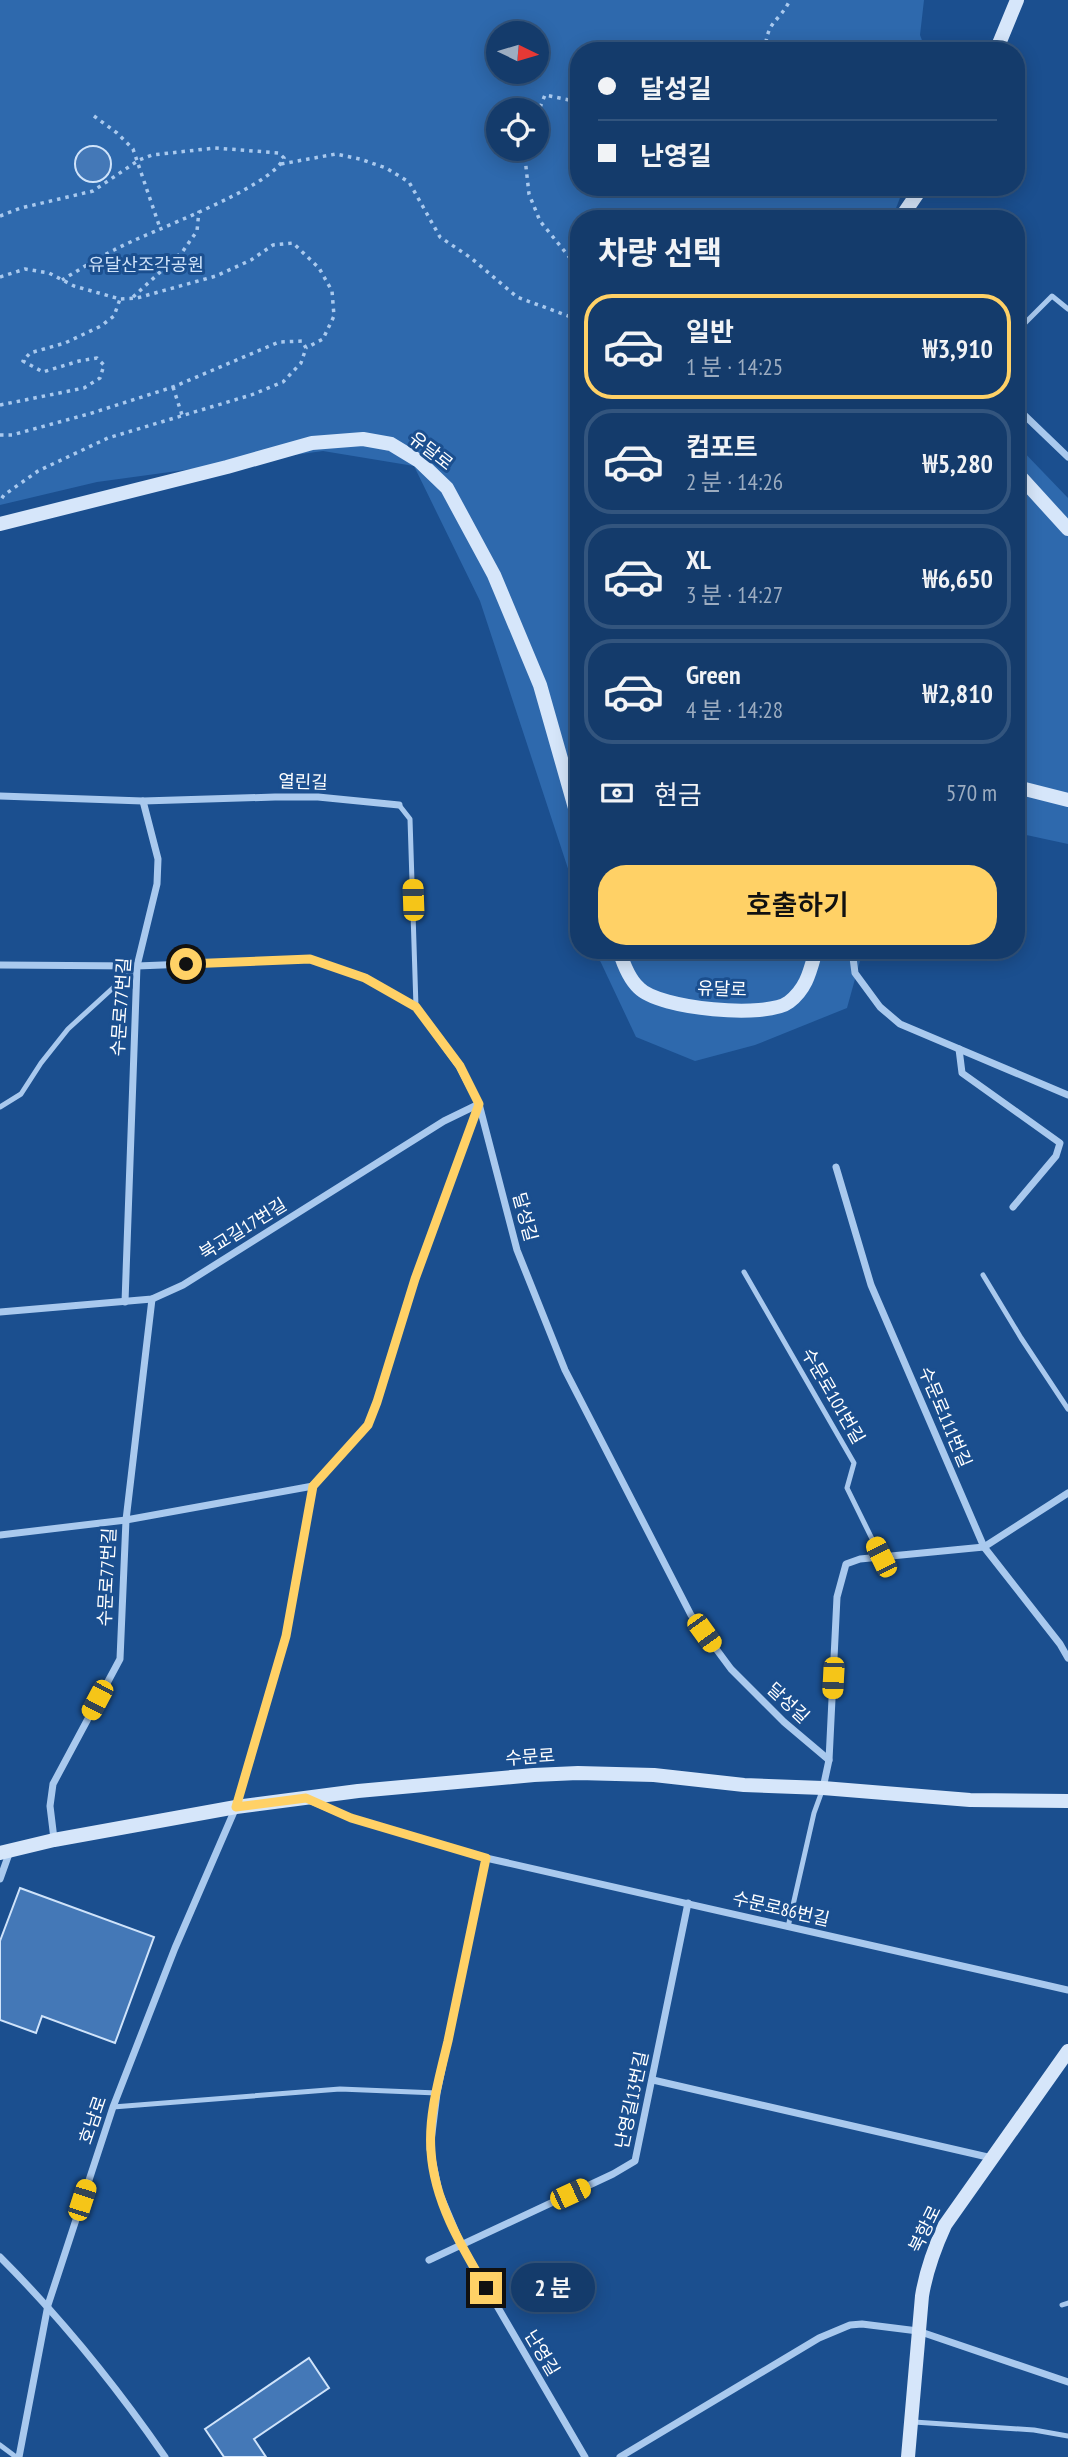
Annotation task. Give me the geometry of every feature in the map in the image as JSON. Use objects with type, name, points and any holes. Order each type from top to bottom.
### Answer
[{"type":"street","points":[[1000,42],[1017,0]]},
{"type":"street","points":[[1025,416],[1068,457]]},
{"type":"street","name":"유달로","points":[[0,524],[312,443],[363,439],[391,444],[419,461],[447,488],[494,575],[540,685],[570,790]]},
{"type":"street","points":[[1025,482],[1068,528]]},
{"type":"street","points":[[1025,789],[1068,800]]},
{"type":"street","name":"열린길","points":[[0,796],[143,801],[327,798],[399,805]]},
{"type":"street","name":"수문로77번길","points":[[125,1302],[137,966],[157,884],[158,859],[143,801]]},
{"type":"street","name":"달성길","points":[[0,965],[137,966],[310,959],[365,978],[416,1007],[460,1066],[479,1104],[517,1250],[565,1370],[691,1615],[731,1670],[784,1722],[829,1760]]},
{"type":"street","name":"유달로","points":[[622,959],[639,989],[657,998],[694,1009],[770,1010],[789,1002],[807,982],[813,959]]},
{"type":"street","points":[[853,959],[855,973],[880,1007],[900,1024],[1068,1095]]},
{"type":"street","points":[[958,1049],[962,1073],[1060,1143],[1056,1156],[1013,1207]]},
{"type":"street","points":[[0,1535],[126,1520],[313,1486],[368,1425],[415,1279],[479,1104]]},
{"type":"street","name":"북교길17번길","points":[[0,1312],[152,1299],[183,1285],[444,1121],[479,1104]]},
{"type":"street","name":"수문로111번길","points":[[836,1167],[871,1285],[984,1548],[1060,1644],[1068,1658]]},
{"type":"street","name":"수문로77번길","points":[[54,1840],[50,1806],[53,1784],[120,1659],[126,1520],[152,1299]]},
{"type":"street","name":"호남로","points":[[17,2457],[48,2305],[113,2107],[174,1948],[236,1807],[286,1636],[313,1486]]},
{"type":"street","points":[[823,1788],[829,1760],[837,1597],[846,1564],[860,1559],[984,1548],[1068,1493]]},
{"type":"street","name":"수문로","points":[[5,1852],[54,1840],[236,1807],[398,1787],[578,1773],[654,1775],[744,1785],[823,1788],[970,1800],[1068,1801]]},
{"type":"street","name":"수문로86번길","points":[[306,1798],[351,1818],[486,1858],[1068,1990]]},
{"type":"street","points":[[0,1878],[5,1852]]},
{"type":"street","name":"난영길","points":[[486,1858],[437,2093],[430,2149],[448,2216],[461,2244],[585,2457]]},
{"type":"street","name":"난영길13번길","points":[[429,2260],[613,2174],[635,2161],[688,1903]]},
{"type":"street","name":"북항로","points":[[908,2457],[918,2331],[926,2274],[936,2245],[945,2225],[1068,2052]]},
{"type":"street","points":[[653,2080],[992,2158]]},
{"type":"street","points":[[0,2257],[48,2305],[141,2421],[166,2457]]},
{"type":"street","points":[[621,2457],[819,2338],[839,2329],[862,2324],[918,2331],[1068,2382]]},
{"type":"lane","points":[[1025,323],[1052,296],[1068,309]]},
{"type":"lane","name":"열린길","points":[[399,805],[410,819],[416,1007]]},
{"type":"lane","points":[[0,1107],[21,1094],[68,1029],[137,966]]},
{"type":"lane","name":"수문로101번길","points":[[744,1272],[853,1463],[848,1488],[881,1557]]},
{"type":"lane","points":[[983,1275],[1068,1409]]},
{"type":"lane","points":[[788,1927],[814,1812],[823,1788]]},
{"type":"lane","points":[[113,2107],[340,2090],[437,2093]]},
{"type":"lane","points":[[911,2422],[1034,2430],[1068,2436]]},
{"type":"lane","points":[[0,2445],[17,2457]]},
{"type":"path","points":[[766,42],[774,19],[790,0]]},
{"type":"path","points":[[544,98],[545,95],[570,100]]},
{"type":"path","points":[[94,116],[133,149],[139,160],[160,229]]},
{"type":"path","points":[[0,216],[21,208],[93,191],[139,160],[152,155],[215,148],[279,153],[284,158],[261,182],[114,250],[62,280]]},
{"type":"path","points":[[281,164],[336,154],[386,168],[409,182],[440,237],[471,258],[517,297],[570,317]]},
{"type":"path","points":[[525,161],[529,194],[540,221],[570,257]]},
{"type":"path","points":[[131,299],[183,251],[197,231],[199,211]]},
{"type":"path","points":[[0,277],[25,269],[49,274],[74,286],[120,299],[131,299],[216,276],[251,260],[273,245],[293,243],[319,268],[332,291],[334,316],[323,339],[306,348],[301,363],[283,383],[108,438],[38,471],[4,495],[0,501]]},
{"type":"path","points":[[0,405],[84,388],[100,378],[104,365],[97,358],[43,372],[23,361],[30,352],[65,343],[101,326],[114,316],[120,299]]},
{"type":"path","points":[[0,435],[12,435],[92,413],[173,387],[279,342],[302,341],[306,348]]},
{"type":"path","points":[[173,387],[182,416]]},
{"type":"green space","name":"유달산조각공원","points":[[0,0],[924,0],[920,35],[923,42],[570,42],[570,196],[901,196],[895,210],[570,210],[570,875],[480,601],[414,466],[323,451],[97,482],[0,505]]},
{"type":"green space","points":[[1025,453],[1068,498],[1068,844],[1025,835]]},
{"type":"green space","points":[[599,959],[861,959],[847,1008],[755,1045],[695,1061],[636,1037]]},
{"type":"building","points":[[93,146],[106,151],[111,164],[106,177],[93,182],[80,177],[75,164],[80,151]]},
{"type":"building","points":[[20,1888],[154,1937],[115,2043],[42,2016],[36,2033],[0,2020],[0,1941]]},
{"type":"building","points":[[309,2358],[329,2388],[254,2439],[266,2457],[224,2457],[205,2429]]},
{"type":"route","points":[[186,964],[310,959],[365,978],[416,1007],[460,1066],[479,1104],[415,1279],[368,1425],[313,1486],[286,1636],[236,1807],[306,1798],[351,1818],[486,1858],[437,2093],[430,2149],[439,2192],[448,2216],[486,2288]]}]
